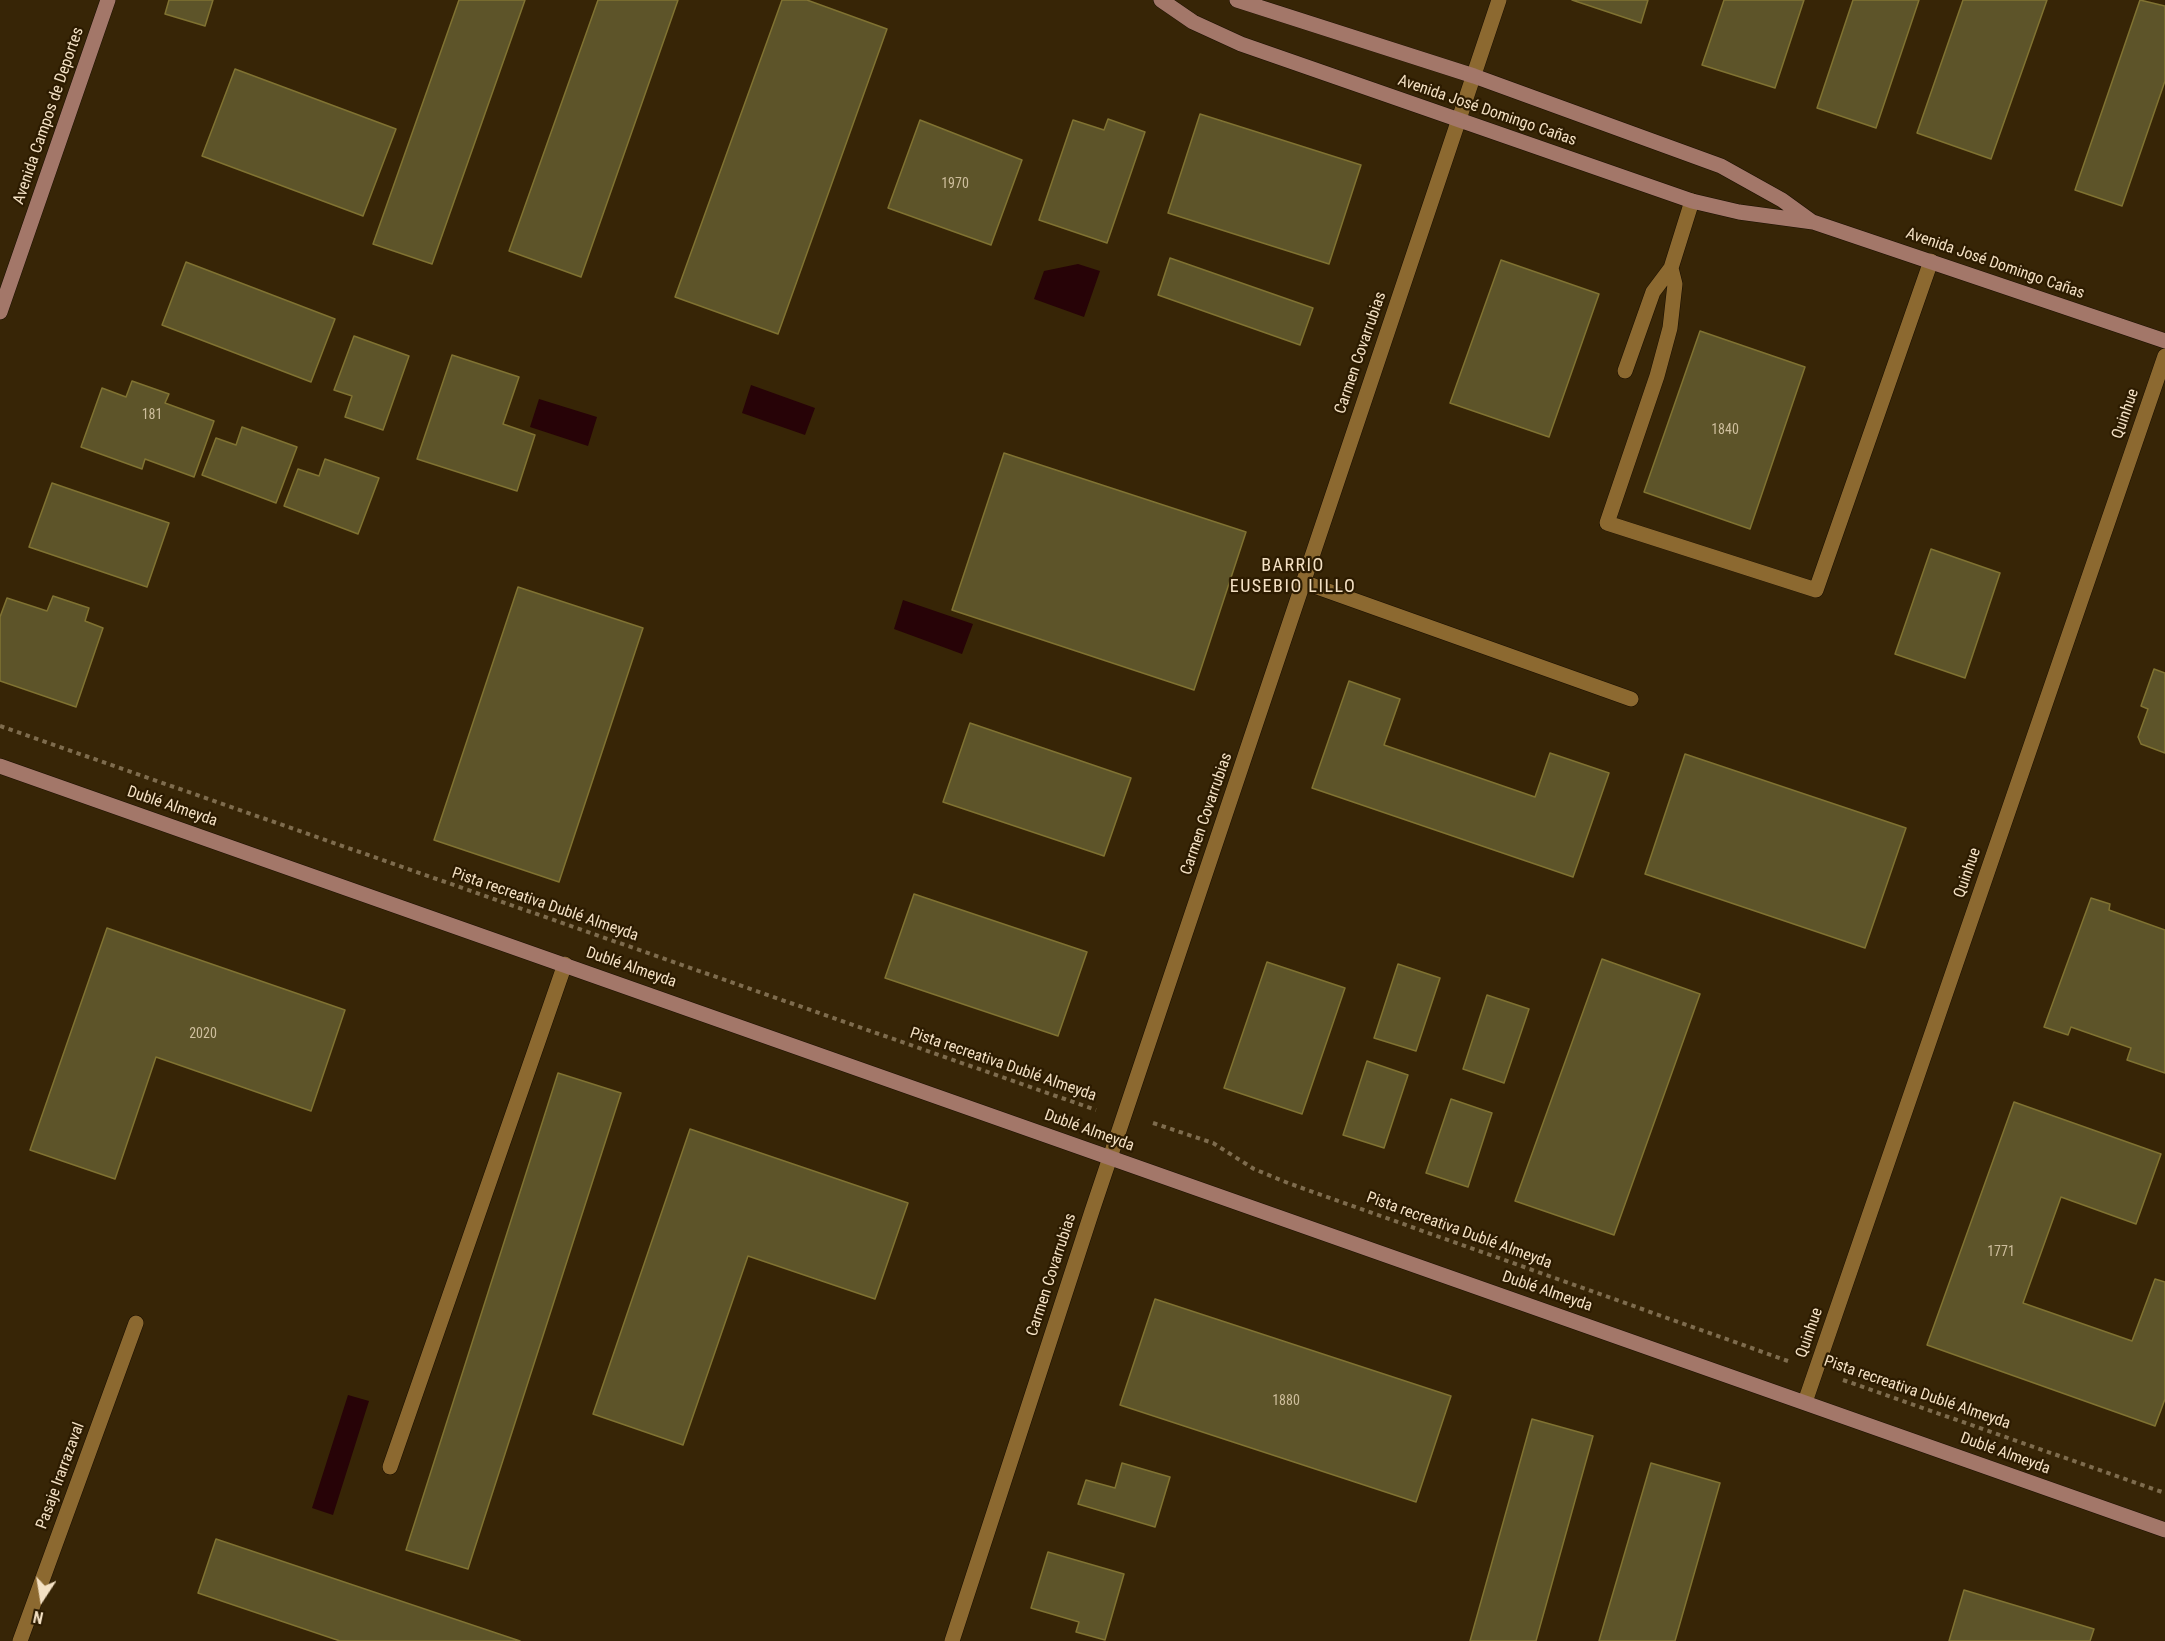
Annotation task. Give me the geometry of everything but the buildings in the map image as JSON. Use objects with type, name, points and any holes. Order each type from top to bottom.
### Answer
[{"type":"main road","name":"Avenida Campos de Deportes","points":[[0,312],[108,0]]},
{"type":"main road","name":"Avenida José Domingo Cañas","points":[[1161,0],[1217,34],[1692,201],[1748,213],[1813,222],[2165,341]]},
{"type":"main road","name":"Avenida José Domingo Cañas","points":[[1237,0],[1474,76],[1721,166],[1782,200],[1813,222]]},
{"type":"main road","name":"Dublé Almeyda","points":[[0,766],[2165,1530]]},
{"type":"street","name":"Carmen Covarrubias","points":[[952,1641],[1110,1158],[1499,0]]},
{"type":"street","points":[[1625,371],[1653,292],[1671,268],[1692,201]]},
{"type":"street","points":[[1671,268],[1675,284],[1670,328],[1657,376],[1607,523],[1816,590],[1931,261]]},
{"type":"street","name":"Quinhue","points":[[1805,1402],[2165,356]]},
{"type":"street","points":[[1304,582],[1631,699]]},
{"type":"street","points":[[390,1467],[565,964]]},
{"type":"street","name":"Pasaje Irarrazaval","points":[[20,1641],[135,1323]]},
{"type":"path","name":"Pista recreativa Dublé Almeyda","points":[[0,726],[1086,1108],[1125,1115],[1213,1143],[1254,1168],[1288,1183],[2165,1493]]},
{"type":"shaded area","points":[[1078,264],[1100,271],[1084,317],[1034,299],[1044,271]]},
{"type":"shaded area","points":[[751,385],[815,408],[805,435],[742,413]]},
{"type":"shaded area","points":[[539,399],[597,417],[588,446],[530,427]]},
{"type":"shaded area","points":[[903,600],[973,624],[962,654],[894,629]]},
{"type":"shaded area","points":[[348,1395],[369,1401],[333,1515],[312,1508]]},
{"type":"district","name":"BARRIO EUSEBIO LILLO","points":[[1293,576]]}]
